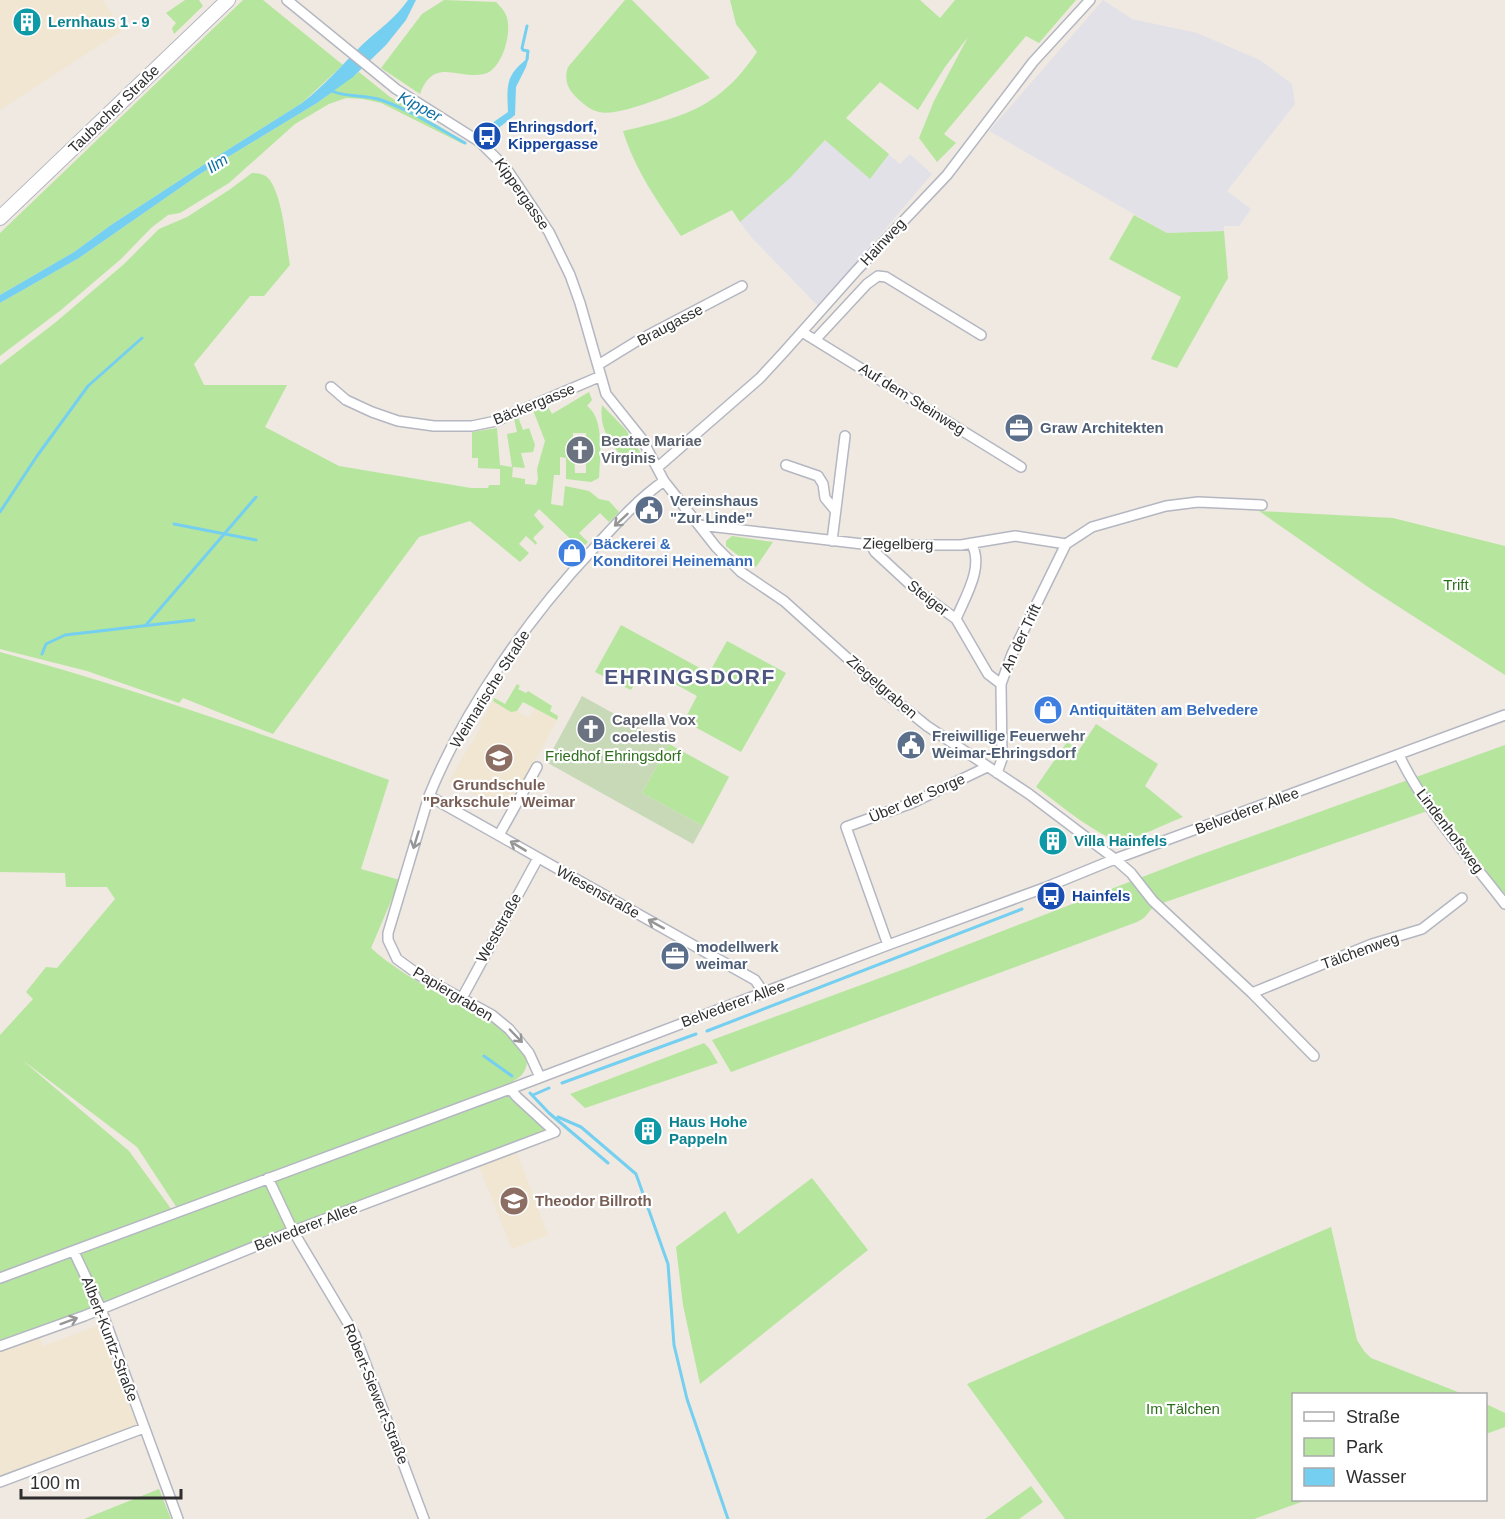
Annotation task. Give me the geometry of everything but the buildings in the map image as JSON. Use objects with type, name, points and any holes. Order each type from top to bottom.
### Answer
[{"type":"street","name":"Kippergasse","points":[[287,0],[376,74],[414,101],[480,142],[506,168],[549,232],[570,275],[606,394],[642,439],[664,481]]},
{"type":"street","name":"Hainweg","points":[[658,467],[760,378],[947,175],[1033,62],[1090,0]]},
{"type":"street","name":"Taubacher Straße","points":[[0,218],[225,1]]},
{"type":"street","name":"Hainweg","points":[[815,340],[867,284],[878,276],[886,277],[981,335]]},
{"type":"street","name":"Braugasse","points":[[598,365],[742,286]]},
{"type":"street","name":"Auf dem Steinweg","points":[[802,332],[1021,467]]},
{"type":"street","name":"Bäckergasse","points":[[331,387],[346,400],[398,421],[434,426],[472,426],[496,421],[601,376]]},
{"type":"street","points":[[831,541],[845,436]]},
{"type":"street","points":[[786,465],[818,476],[823,484],[825,498],[835,510]]},
{"type":"street","name":"Ziegelgraben","points":[[664,481],[706,536],[741,572],[784,602],[886,693],[920,720],[1115,859]]},
{"type":"street","name":"Weimarische Straße","points":[[388,940],[392,919],[429,796],[446,760],[494,675],[565,579],[615,525],[664,481]]},
{"type":"street","points":[[1066,544],[1092,527],[1166,506],[1198,502],[1262,506]]},
{"type":"street","name":"Ziegelberg","points":[[699,525],[871,545],[961,545],[1015,536],[1066,544]]},
{"type":"street","points":[[956,619],[972,581],[975,566],[976,552],[970,543]]},
{"type":"street","name":"An der Trift","points":[[997,773],[1002,759],[1000,684],[1012,654],[1066,544]]},
{"type":"street","name":"Steiger","points":[[871,545],[875,552],[902,577],[956,619],[988,674],[1000,684]]},
{"type":"street","name":"Belvederer Allee","points":[[0,1278],[1505,715]]},
{"type":"street","name":"Lindenhofsweg","points":[[1399,755],[1408,774],[1429,805],[1505,904]]},
{"type":"street","points":[[499,835],[537,767]]},
{"type":"street","name":"Über der Sorge","points":[[888,945],[846,827],[912,802],[987,767]]},
{"type":"street","name":"Wiesenstraße","points":[[429,796],[755,980],[764,993]]},
{"type":"street","name":"Weststraße","points":[[462,998],[538,858]]},
{"type":"street","points":[[1115,859],[1131,873],[1154,901],[1252,993],[1314,1056]]},
{"type":"street","name":"Tälchenweg","points":[[1252,993],[1372,944],[1422,929],[1462,898]]},
{"type":"street","name":"Papiergraben","points":[[388,940],[397,959],[419,975],[492,1015],[509,1029],[529,1053],[540,1077]]},
{"type":"street","name":"Belvederer Allee","points":[[0,1346],[101,1309],[293,1231],[555,1132],[522,1103],[510,1089]]},
{"type":"street","name":"Robert-Siewert-Straße","points":[[268,1178],[293,1231],[355,1335],[424,1519]]},
{"type":"street","name":"Albert-Kuntz-Straße","points":[[74,1252],[101,1309],[178,1519]]},
{"type":"street","points":[[0,1482],[144,1428]]},
{"type":"shaded area","points":[[0,0],[103,0],[123,30],[0,110]]},
{"type":"shaded area","points":[[1103,0],[1132,19],[1197,33],[1260,60],[1292,84],[1295,104],[1227,191],[1251,209],[1239,226],[1224,226],[1224,231],[1167,233],[989,131]]},
{"type":"shaded area","points":[[846,119],[900,164],[910,154],[932,174],[819,307],[752,238],[740,222],[790,177]]},
{"type":"shaded area","name":"Grundschule \"Parkschule\" Weimar","points":[[493,701],[511,712],[517,711],[529,718],[535,708],[557,720],[508,812],[449,781],[482,725],[480,723]]},
{"type":"shaded area","name":"Theodor Billroth","points":[[517,1153],[548,1235],[512,1249],[479,1166]]},
{"type":"shaded area","points":[[99,1325],[137,1426],[0,1476],[0,1350],[39,1336],[43,1346]]},
{"type":"green space","points":[[185,0],[199,0],[203,6],[174,34],[172,28],[176,23],[166,13]]},
{"type":"green space","points":[[243,0],[263,0],[343,65],[302,103],[111,225],[74,252],[0,295],[0,233]]},
{"type":"green space","points":[[444,0],[496,2],[507,20],[505,48],[497,65],[491,71],[474,75],[439,73],[426,82],[420,94],[381,68],[422,14]]},
{"type":"green space","points":[[625,0],[632,0],[710,78],[654,101],[609,113],[592,110],[578,99],[567,83],[568,67]]},
{"type":"green space","points":[[730,0],[920,0],[940,18],[955,0],[1076,0],[1039,43],[1026,36],[944,134],[956,143],[937,162],[919,138],[934,101],[968,37],[945,67],[918,110],[880,82],[846,118],[889,154],[870,179],[825,140],[790,178],[740,222],[732,210],[681,236],[641,172],[623,131],[665,120],[699,107],[729,86],[743,71],[757,52],[736,24]]},
{"type":"green space","points":[[359,72],[390,97],[465,142],[463,144],[381,103],[346,98],[329,104],[295,124],[229,183],[180,213],[168,215],[151,228],[121,259],[61,310],[0,356],[0,303],[79,258],[200,174],[317,103]]},
{"type":"green space","points":[[252,173],[261,174],[269,179],[281,208],[290,265],[264,296],[250,296],[194,364],[204,385],[287,385],[265,427],[339,466],[471,488],[500,485],[500,469],[478,468],[478,458],[472,458],[472,432],[497,428],[500,465],[512,467],[507,434],[517,432],[514,419],[518,417],[523,430],[529,428],[535,445],[533,452],[521,453],[525,468],[513,467],[512,477],[525,479],[525,484],[536,485],[537,469],[545,441],[533,410],[547,405],[552,414],[589,392],[592,400],[587,406],[593,412],[599,429],[599,478],[591,482],[566,479],[566,458],[560,457],[560,475],[554,475],[551,504],[563,506],[565,486],[589,491],[599,499],[609,501],[619,512],[609,522],[600,513],[579,533],[588,542],[581,549],[539,509],[534,515],[544,527],[533,538],[536,545],[526,536],[519,544],[529,553],[520,562],[470,521],[419,537],[273,734],[183,698],[179,703],[87,671],[0,649],[0,365],[56,322],[123,265],[159,229],[187,217]],"holes":[[[573,433],[586,433],[586,473],[575,473]]]},
{"type":"green space","points":[[1134,215],[1167,233],[1224,231],[1228,278],[1177,368],[1151,359],[1181,297],[1109,259]]},
{"type":"green space","points":[[602,405],[626,430],[642,455],[623,458],[618,452],[609,440],[604,427]]},
{"type":"green space","name":"Trift","points":[[1259,511],[1393,518],[1505,546],[1505,675],[1371,589]]},
{"type":"green space","points":[[732,536],[773,542],[756,567],[726,546],[726,541]]},
{"type":"green space","points":[[621,625],[709,673],[727,641],[786,673],[741,752],[684,721],[697,696],[644,667],[631,690],[595,672]]},
{"type":"green space","points":[[0,652],[196,712],[389,780],[361,869],[400,880],[371,948],[408,975],[475,1012],[510,1036],[521,1048],[527,1061],[520,1077],[512,1082],[177,1208],[137,1147],[21,1059],[129,1151],[172,1210],[0,1275],[0,1035],[33,999],[26,992],[46,967],[57,968],[115,899],[107,887],[66,887],[65,873],[0,872]]},
{"type":"green space","points":[[517,684],[520,686],[518,689],[526,693],[528,691],[552,706],[550,711],[558,716],[557,720],[523,702],[517,711],[511,712],[493,701],[494,698],[505,704]]},
{"type":"green space","name":"Friedhof Ehringsdorf","points":[[582,696],[669,744],[642,793],[703,826],[693,844],[546,762]]},
{"type":"green space","points":[[1096,724],[1158,764],[1145,786],[1183,817],[1136,837],[1114,839],[1091,827],[1036,787],[1067,742],[1079,750]]},
{"type":"green space","points":[[669,744],[729,777],[703,826],[642,793]]},
{"type":"green space","points":[[1505,745],[1505,896],[1439,807],[1154,906],[1144,918],[1137,922],[731,1072],[712,1040],[907,968],[1194,857]]},
{"type":"green space","points":[[704,1043],[718,1063],[585,1108],[570,1094]]},
{"type":"green space","points":[[508,1094],[551,1131],[288,1229],[92,1308],[0,1340],[0,1284]]},
{"type":"green space","points":[[812,1178],[868,1250],[700,1384],[683,1305],[676,1247],[725,1211],[738,1234]]},
{"type":"green space","name":"Im Tälchen","points":[[1331,1227],[1357,1340],[1364,1351],[1371,1358],[1460,1393],[1292,1393],[1292,1501],[1304,1501],[1254,1519],[1065,1519],[967,1384]]},
{"type":"green space","points":[[1487,1404],[1505,1413],[1505,1427],[1487,1434]]},
{"type":"green space","points":[[1031,1486],[1043,1502],[1019,1519],[985,1519]]},
{"type":"green space","points":[[159,1489],[171,1519],[84,1519]]},
{"type":"water","name":"Ilm","points":[[408,0],[416,0],[406,20],[386,45],[353,77],[317,103],[200,174],[79,258],[0,303],[0,295],[74,252],[111,225],[302,103],[392,19]]},
{"type":"water","points":[[529,57],[516,87],[515,115],[491,134],[485,128],[508,112],[509,81],[515,70]]},
{"type":"waterway","name":"Kipper","points":[[527,26],[522,48],[528,51],[527,59]]},
{"type":"waterway","name":"Kipper","points":[[332,91],[344,95],[375,98],[392,104],[465,143]]},
{"type":"waterway","points":[[0,512],[88,386],[142,338]]},
{"type":"waterway","points":[[146,625],[256,497]]},
{"type":"waterway","points":[[174,524],[256,540]]},
{"type":"waterway","points":[[42,654],[46,644],[65,635],[194,620]]},
{"type":"waterway","points":[[707,1031],[1022,909]]},
{"type":"waterway","points":[[562,1083],[696,1034]]},
{"type":"waterway","points":[[484,1056],[512,1076]]},
{"type":"waterway","points":[[533,1095],[549,1088]]},
{"type":"waterway","points":[[530,1093],[549,1113],[608,1163]]},
{"type":"waterway","points":[[558,1117],[581,1127],[636,1174],[668,1264],[674,1345],[687,1399],[728,1519]]},
{"type":"place","name":"Lernhaus 1 - 9","points":[[27,22]]},
{"type":"place","name":"Ehringsdorf, Kippergasse","points":[[487,136]]},
{"type":"place","name":"Graw Architekten","points":[[1019,428]]},
{"type":"place","name":"Beatae Mariae Virginis","points":[[580,450]]},
{"type":"place","name":"Vereinshaus \"Zur Linde\"","points":[[649,510]]},
{"type":"place","name":"Bäckerei & Konditorei Heinemann","points":[[572,553]]},
{"type":"place","name":"Antiquitäten am Belvedere","points":[[1048,710]]},
{"type":"place","name":"Capella Vox coelestis","points":[[591,729]]},
{"type":"place","name":"Freiwillige Feuerwehr Weimar-Ehringsdorf","points":[[911,745]]},
{"type":"place","name":"Grundschule \"Parkschule\" Weimar","points":[[499,758]]},
{"type":"place","name":"Villa Hainfels","points":[[1053,841]]},
{"type":"place","name":"Hainfels","points":[[1051,896]]},
{"type":"place","name":"modellwerk weimar","points":[[675,956]]},
{"type":"place","name":"Haus Hohe Pappeln","points":[[648,1131]]},
{"type":"place","name":"Theodor Billroth","points":[[514,1201]]},
{"type":"district","name":"EHRINGSDORF","points":[[690,677]]}]
